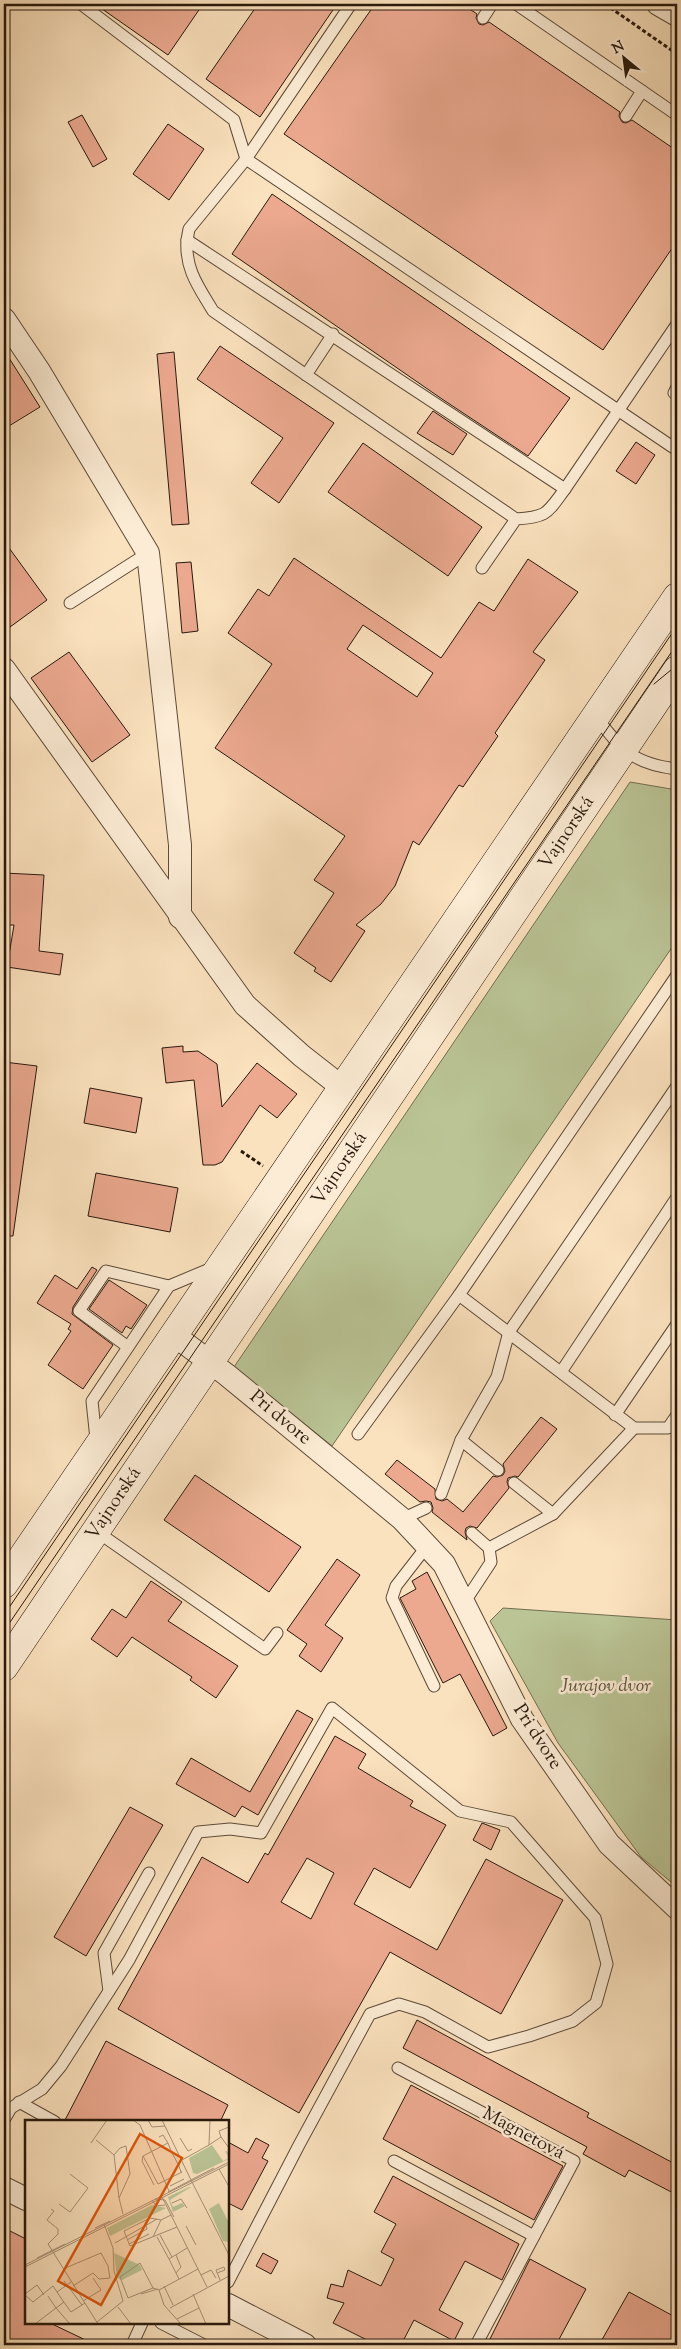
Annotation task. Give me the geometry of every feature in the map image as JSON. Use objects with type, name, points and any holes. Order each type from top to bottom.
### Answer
[{"type":"main road","points":[[4,1584],[675,604]]},
{"type":"main road","name":"Vajnorská","points":[[4,1667],[677,670]]},
{"type":"street","points":[[658,4],[677,16]]},
{"type":"street","points":[[4,319],[39,371],[148,553],[180,845],[180,917]]},
{"type":"street","points":[[4,669],[180,917],[197,936],[245,1005],[302,1056],[343,1088]]},
{"type":"street","name":"Pri dvore","points":[[174,1335],[210,1362],[402,1519],[444,1564],[522,1719],[609,1844],[677,1908]]},
{"type":"street","points":[[4,2188],[25,2198]]},
{"type":"street","points":[[229,2306],[305,2345]]},
{"type":"lane","points":[[81,4],[234,120],[246,159],[677,450]]},
{"type":"lane","points":[[351,4],[246,159],[189,229],[186,258],[192,274],[212,311],[516,519],[540,517],[547,513],[619,411],[677,324]]},
{"type":"lane","points":[[483,18],[492,4]]},
{"type":"lane","points":[[516,4],[677,115]]},
{"type":"lane","points":[[626,116],[642,91]]},
{"type":"lane","points":[[187,240],[565,489]]},
{"type":"lane","points":[[306,375],[332,334]]},
{"type":"lane","points":[[482,568],[516,519]]},
{"type":"lane","points":[[70,603],[148,553]]},
{"type":"lane","points":[[596,717],[623,750],[636,758],[664,768],[677,769]]},
{"type":"lane","points":[[358,1434],[460,1294],[677,976]]},
{"type":"lane","points":[[440,1494],[461,1440],[497,1377],[509,1332],[677,1086]]},
{"type":"lane","points":[[561,1372],[677,1197]]},
{"type":"lane","points":[[97,1448],[92,1401],[169,1286],[223,1264]]},
{"type":"lane","points":[[128,1347],[79,1311],[106,1271],[169,1286]]},
{"type":"lane","points":[[460,1294],[634,1428],[668,1428],[677,1415]]},
{"type":"lane","points":[[616,1415],[677,1324]]},
{"type":"lane","points":[[489,1548],[552,1514],[634,1428]]},
{"type":"lane","points":[[461,1440],[498,1470]]},
{"type":"lane","points":[[514,1483],[552,1514]]},
{"type":"lane","points":[[402,1519],[426,1508]]},
{"type":"lane","points":[[96,1531],[265,1649],[277,1633]]},
{"type":"lane","points":[[462,1600],[470,1594],[491,1562],[489,1548],[472,1534]]},
{"type":"lane","points":[[427,1546],[396,1586],[392,1598],[434,1686]]},
{"type":"lane","points":[[4,2120],[11,2108],[42,2088],[61,2066],[129,1960],[198,1832],[230,1829],[261,1833],[332,1708],[460,1811],[511,1822],[596,1918],[607,1964],[596,2003],[573,2021],[488,2047],[425,2012],[399,2004],[370,2014],[229,2280]]},
{"type":"lane","points":[[109,1991],[104,1953],[149,1873]]},
{"type":"lane","name":"Magnetová","points":[[398,2068],[574,2161],[476,2345]]},
{"type":"lane","points":[[19,2102],[51,2120]]},
{"type":"lane","points":[[394,2161],[534,2236]]},
{"type":"lane","points":[[132,2345],[142,2324]]},
{"type":"lane","points":[[163,2324],[204,2345]]},
{"type":"path","points":[[605,4],[677,54]]},
{"type":"path","points":[[241,1151],[267,1168]]},
{"type":"green space","points":[[630,782],[677,790],[677,940],[332,1446],[234,1367]]},
{"type":"green space","name":"Jurajov dvor","points":[[503,1608],[677,1620],[677,1887],[641,1857],[558,1743],[490,1621]]},
{"type":"building","points":[[95,4],[203,4],[168,55]]},
{"type":"building","points":[[258,4],[337,4],[260,117],[206,79]]},
{"type":"building","points":[[375,4],[462,4],[477,14],[476,18],[479,24],[483,25],[489,22],[620,112],[619,116],[622,122],[626,123],[632,120],[677,151],[677,241],[603,350],[284,134]]},
{"type":"building","points":[[82,115],[107,159],[93,167],[68,122]]},
{"type":"building","points":[[168,124],[204,149],[169,200],[133,174]]},
{"type":"building","points":[[272,194],[570,398],[528,456],[232,254]]},
{"type":"building","points":[[220,346],[334,423],[279,503],[251,483],[283,438],[197,379]]},
{"type":"building","points":[[4,350],[40,407],[4,429]]},
{"type":"building","points":[[174,352],[189,524],[172,525],[157,354]]},
{"type":"building","points":[[433,411],[467,434],[453,455],[417,433]]},
{"type":"building","points":[[636,442],[655,455],[636,484],[616,471]]},
{"type":"building","points":[[363,443],[482,527],[448,576],[328,492]]},
{"type":"building","points":[[4,541],[47,600],[10,627],[4,619]]},
{"type":"building","points":[[294,558],[441,658],[479,602],[494,611],[528,559],[578,592],[533,652],[545,660],[495,733],[498,736],[463,787],[459,785],[419,845],[413,841],[395,886],[381,904],[356,925],[365,931],[331,982],[314,971],[316,968],[294,953],[334,893],[314,880],[345,836],[215,748],[272,664],[228,633],[258,589],[269,596]],"holes":[[[363,625],[433,673],[417,697],[347,649]]]},
{"type":"building","points":[[191,562],[198,631],[182,633],[176,563]]},
{"type":"building","points":[[69,652],[130,735],[92,762],[31,678]]},
{"type":"building","points":[[4,873],[44,875],[39,951],[63,954],[60,975],[7,967],[14,925],[4,925]]},
{"type":"building","points":[[183,1046],[183,1052],[198,1051],[217,1064],[222,1107],[257,1063],[297,1094],[277,1118],[260,1105],[222,1162],[215,1165],[203,1165],[194,1080],[166,1083],[162,1048]]},
{"type":"building","points":[[4,1062],[37,1066],[13,1236],[4,1236]]},
{"type":"building","points":[[90,1088],[142,1098],[136,1133],[84,1123]]},
{"type":"building","points":[[96,1173],[178,1188],[170,1232],[88,1216]]},
{"type":"building","points":[[92,1267],[97,1270],[73,1307],[72,1314],[113,1345],[83,1389],[48,1365],[71,1331],[68,1329],[71,1324],[37,1303],[55,1275],[77,1289]]},
{"type":"building","points":[[109,1280],[147,1305],[131,1329],[126,1326],[122,1333],[89,1309]]},
{"type":"building","points":[[541,1417],[557,1429],[518,1477],[508,1478],[509,1488],[477,1528],[470,1526],[466,1528],[467,1540],[432,1512],[431,1502],[420,1502],[385,1474],[397,1460],[435,1489],[436,1499],[442,1501],[447,1499],[463,1512],[493,1476],[503,1475],[505,1471],[503,1464]]},
{"type":"building","points":[[195,1475],[301,1547],[269,1592],[164,1520]]},
{"type":"building","points":[[337,1559],[360,1575],[325,1625],[343,1638],[321,1672],[299,1656],[307,1644],[287,1630]]},
{"type":"building","points":[[427,1572],[507,1728],[493,1736],[460,1674],[443,1683],[400,1598],[416,1589],[412,1581]]},
{"type":"building","points":[[151,1581],[182,1602],[168,1621],[238,1666],[216,1698],[190,1680],[192,1677],[132,1637],[117,1657],[91,1639],[112,1609],[126,1618]]},
{"type":"building","points":[[297,1710],[313,1719],[258,1815],[242,1806],[235,1817],[176,1784],[191,1758],[250,1792]]},
{"type":"building","points":[[335,1736],[366,1754],[358,1768],[413,1801],[410,1806],[446,1825],[410,1888],[374,1868],[354,1904],[437,1950],[486,1859],[563,1900],[501,2014],[390,1952],[299,2113],[118,2009],[202,1857],[248,1883],[265,1853],[268,1855]],"holes":[[[307,1858],[334,1873],[311,1919],[281,1902]]]},
{"type":"building","points":[[130,1807],[163,1825],[86,1956],[54,1937]]},
{"type":"building","points":[[482,1823],[500,1830],[491,1850],[473,1840]]},
{"type":"building","points":[[417,2020],[589,2113],[587,2117],[677,2165],[677,2195],[629,2170],[625,2177],[583,2154],[587,2147],[403,2048]]},
{"type":"building","points":[[106,2041],[228,2105],[221,2120],[65,2120]]},
{"type":"building","points":[[411,2085],[563,2166],[534,2220],[383,2139]]},
{"type":"building","points":[[256,2138],[269,2145],[262,2158],[268,2161],[242,2210],[229,2204],[229,2143],[248,2153]]},
{"type":"building","points":[[393,2176],[519,2244],[502,2280],[465,2261],[439,2310],[463,2323],[454,2341],[414,2320],[401,2345],[377,2345],[333,2323],[344,2303],[327,2298],[331,2284],[343,2287],[348,2270],[381,2286],[394,2259],[381,2252],[396,2224],[374,2212]]},
{"type":"building","points":[[4,2228],[25,2238],[25,2324],[52,2324],[96,2345],[4,2345]]},
{"type":"building","points":[[263,2253],[278,2261],[271,2274],[256,2266]]},
{"type":"building","points":[[530,2259],[586,2289],[556,2345],[487,2345]]},
{"type":"building","points":[[629,2292],[677,2318],[677,2345],[599,2345]]},
{"type":"tram line","points":[[4,1615],[677,626]]},
{"type":"tram line","points":[[4,1631],[677,644]]},
{"type":"tram line","points":[[654,684],[677,665]]}]
